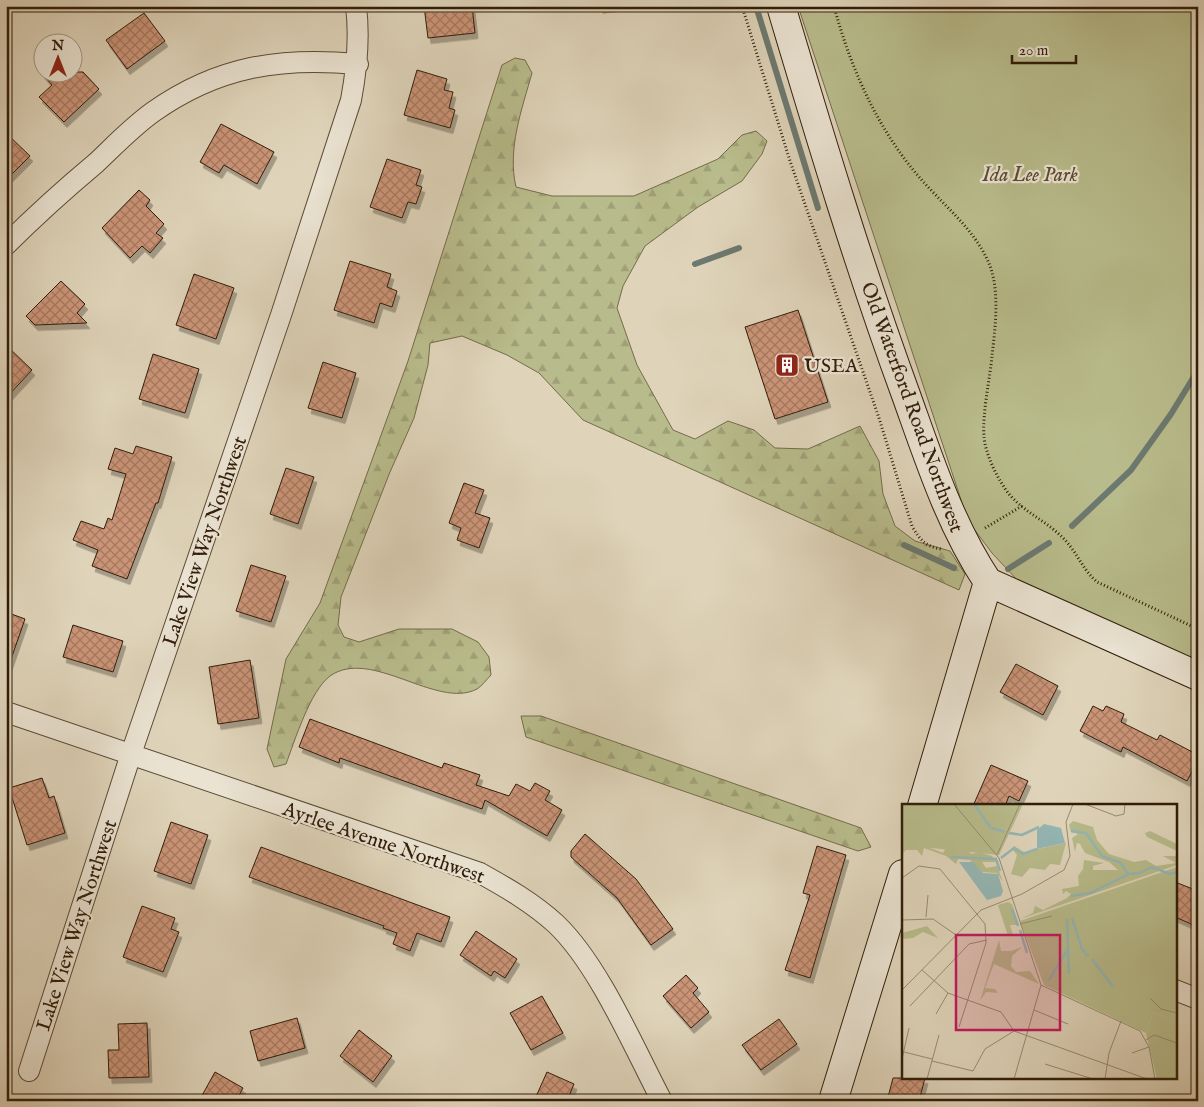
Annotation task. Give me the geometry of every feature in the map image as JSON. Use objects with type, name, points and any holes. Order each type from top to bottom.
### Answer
[{"type":"street","name":"Lake View Way Northwest","points":[[29,1071],[131,754],[287,297],[351,100],[358,64],[359,25],[356,6]]},
{"type":"street","name":"Old Waterford Road Northwest","points":[[781,6],[878,319],[936,479],[963,541],[988,582]]},
{"type":"street","points":[[6,245],[28,222],[151,114],[181,94],[214,78],[250,67],[288,61],[358,64]]},
{"type":"street","points":[[923,804],[988,582],[1198,676]]},
{"type":"street","name":"Ayrlee Avenue Northwest","points":[[6,712],[480,873],[518,894],[557,925],[583,957],[609,1000],[662,1101]]},
{"type":"street","points":[[833,1101],[902,876]]},
{"type":"street","points":[[1176,990],[1198,999]]},
{"type":"path","points":[[834,6],[855,68],[879,118],[900,152],[920,179],[949,206],[973,236],[990,266],[995,295],[994,331],[984,436],[993,464],[1009,494],[1064,538],[1085,571],[1097,582],[1198,629]]},
{"type":"green space","points":[[601,6],[659,6],[660,7],[603,13]]},
{"type":"green space","name":"Ida Lee Park","points":[[798,6],[1198,6],[1198,663],[1020,583],[992,553],[968,521]]},
{"type":"green space","points":[[515,58],[525,60],[532,73],[514,144],[513,158],[516,187],[552,196],[634,196],[718,159],[742,135],[756,131],[767,141],[762,154],[742,181],[698,207],[645,246],[623,286],[617,308],[637,365],[673,430],[695,439],[728,421],[754,430],[775,448],[808,449],[860,426],[879,461],[883,494],[895,526],[915,541],[950,551],[965,574],[959,590],[583,420],[539,373],[507,355],[462,336],[430,343],[428,365],[414,418],[390,472],[341,597],[338,625],[344,637],[359,642],[399,629],[452,629],[478,642],[489,657],[491,675],[477,689],[461,693],[443,692],[384,673],[365,669],[346,669],[330,676],[323,683],[310,704],[286,764],[274,767],[267,749],[286,659],[320,603],[408,361],[502,65]]},
{"type":"green space","points":[[521,716],[541,716],[861,828],[871,847],[858,851],[526,737]]},
{"type":"building","points":[[424,6],[472,6],[475,33],[428,38]]},
{"type":"building","points":[[144,13],[165,41],[127,69],[106,40]]},
{"type":"building","points":[[417,70],[447,79],[444,90],[453,92],[449,108],[455,110],[450,128],[404,115]]},
{"type":"building","points":[[83,72],[99,89],[64,122],[39,97],[52,85],[49,82],[82,82]]},
{"type":"building","points":[[221,124],[274,152],[257,184],[224,165],[219,173],[200,162]]},
{"type":"building","points":[[6,133],[30,156],[6,180]]},
{"type":"building","points":[[387,159],[421,170],[416,185],[422,187],[416,204],[408,202],[402,218],[370,207]]},
{"type":"building","points":[[139,190],[150,200],[146,206],[164,224],[156,233],[163,238],[150,253],[142,246],[130,258],[102,228]]},
{"type":"building","points":[[350,261],[391,274],[387,287],[397,291],[392,307],[380,303],[374,323],[334,310]]},
{"type":"building","points":[[194,274],[234,288],[216,339],[176,325]]},
{"type":"building","points":[[61,281],[85,304],[77,313],[87,323],[35,325],[26,316]]},
{"type":"building","name":"USEA","points":[[798,310],[828,402],[775,419],[745,327]]},
{"type":"building","points":[[6,345],[32,370],[6,398]]},
{"type":"building","points":[[153,354],[199,369],[185,413],[139,399]]},
{"type":"building","points":[[323,362],[356,373],[342,418],[308,408]]},
{"type":"building","points":[[136,446],[172,457],[158,503],[156,503],[127,579],[92,566],[98,550],[73,540],[81,521],[104,529],[108,518],[112,520],[126,474],[108,469],[115,448],[133,454]]},
{"type":"building","points":[[286,468],[314,477],[298,524],[270,514]]},
{"type":"building","points":[[464,483],[484,490],[475,513],[490,518],[479,548],[457,540],[461,528],[449,523]]},
{"type":"building","points":[[251,565],[286,576],[271,622],[236,611]]},
{"type":"building","points":[[6,612],[25,619],[9,665],[6,665]]},
{"type":"building","points":[[73,625],[123,641],[113,672],[63,657]]},
{"type":"building","points":[[250,660],[259,718],[218,724],[209,667]]},
{"type":"building","points":[[1016,664],[1058,686],[1043,715],[1000,692]]},
{"type":"building","points":[[1093,706],[1103,711],[1106,706],[1124,714],[1121,722],[1157,740],[1160,735],[1198,755],[1198,760],[1187,781],[1123,747],[1121,752],[1080,731]]},
{"type":"building","points":[[310,719],[442,768],[444,763],[480,775],[476,785],[509,796],[516,784],[530,791],[535,783],[550,791],[545,800],[562,810],[547,836],[485,800],[482,809],[340,758],[339,763],[299,747]]},
{"type":"building","points":[[991,765],[1028,781],[1019,801],[1009,796],[1006,804],[974,804]]},
{"type":"building","points":[[42,778],[49,798],[54,796],[65,833],[27,845],[9,788]]},
{"type":"building","points":[[171,822],[208,835],[191,884],[154,871]]},
{"type":"building","points":[[585,834],[636,879],[673,929],[651,945],[617,898],[571,857],[571,851]]},
{"type":"building","points":[[817,846],[846,855],[810,978],[785,970],[810,895],[803,893]]},
{"type":"building","points":[[261,847],[450,917],[441,942],[417,933],[410,951],[393,944],[397,933],[383,928],[384,926],[249,877]]},
{"type":"building","points":[[1176,882],[1198,891],[1198,927],[1176,917]]},
{"type":"building","points":[[142,906],[175,918],[171,929],[179,932],[163,972],[123,957]]},
{"type":"building","points":[[476,931],[517,959],[505,978],[494,971],[491,976],[460,955]]},
{"type":"building","points":[[686,975],[698,988],[693,993],[709,1012],[691,1028],[663,996]]},
{"type":"building","points":[[542,996],[563,1033],[531,1050],[510,1013]]},
{"type":"building","points":[[297,1018],[305,1048],[258,1061],[250,1031]]},
{"type":"building","points":[[779,1019],[797,1044],[761,1070],[742,1045]]},
{"type":"building","points":[[147,1023],[149,1077],[109,1078],[108,1050],[119,1050],[118,1024]]},
{"type":"building","points":[[359,1030],[392,1056],[373,1082],[340,1056]]},
{"type":"building","points":[[215,1072],[243,1088],[236,1101],[199,1101]]},
{"type":"building","points":[[547,1072],[574,1084],[567,1101],[534,1101]]},
{"type":"building","points":[[893,1078],[924,1080],[919,1101],[887,1101]]},
{"type":"waterway","points":[[756,6],[818,208]]},
{"type":"waterway","points":[[695,264],[739,248]]},
{"type":"waterway","points":[[1072,526],[1131,470],[1171,414],[1198,370]]},
{"type":"waterway","points":[[1008,569],[1049,543]]},
{"type":"waterway","points":[[904,545],[954,568]]},
{"type":"place","name":"USEA","points":[[787,365]]}]
